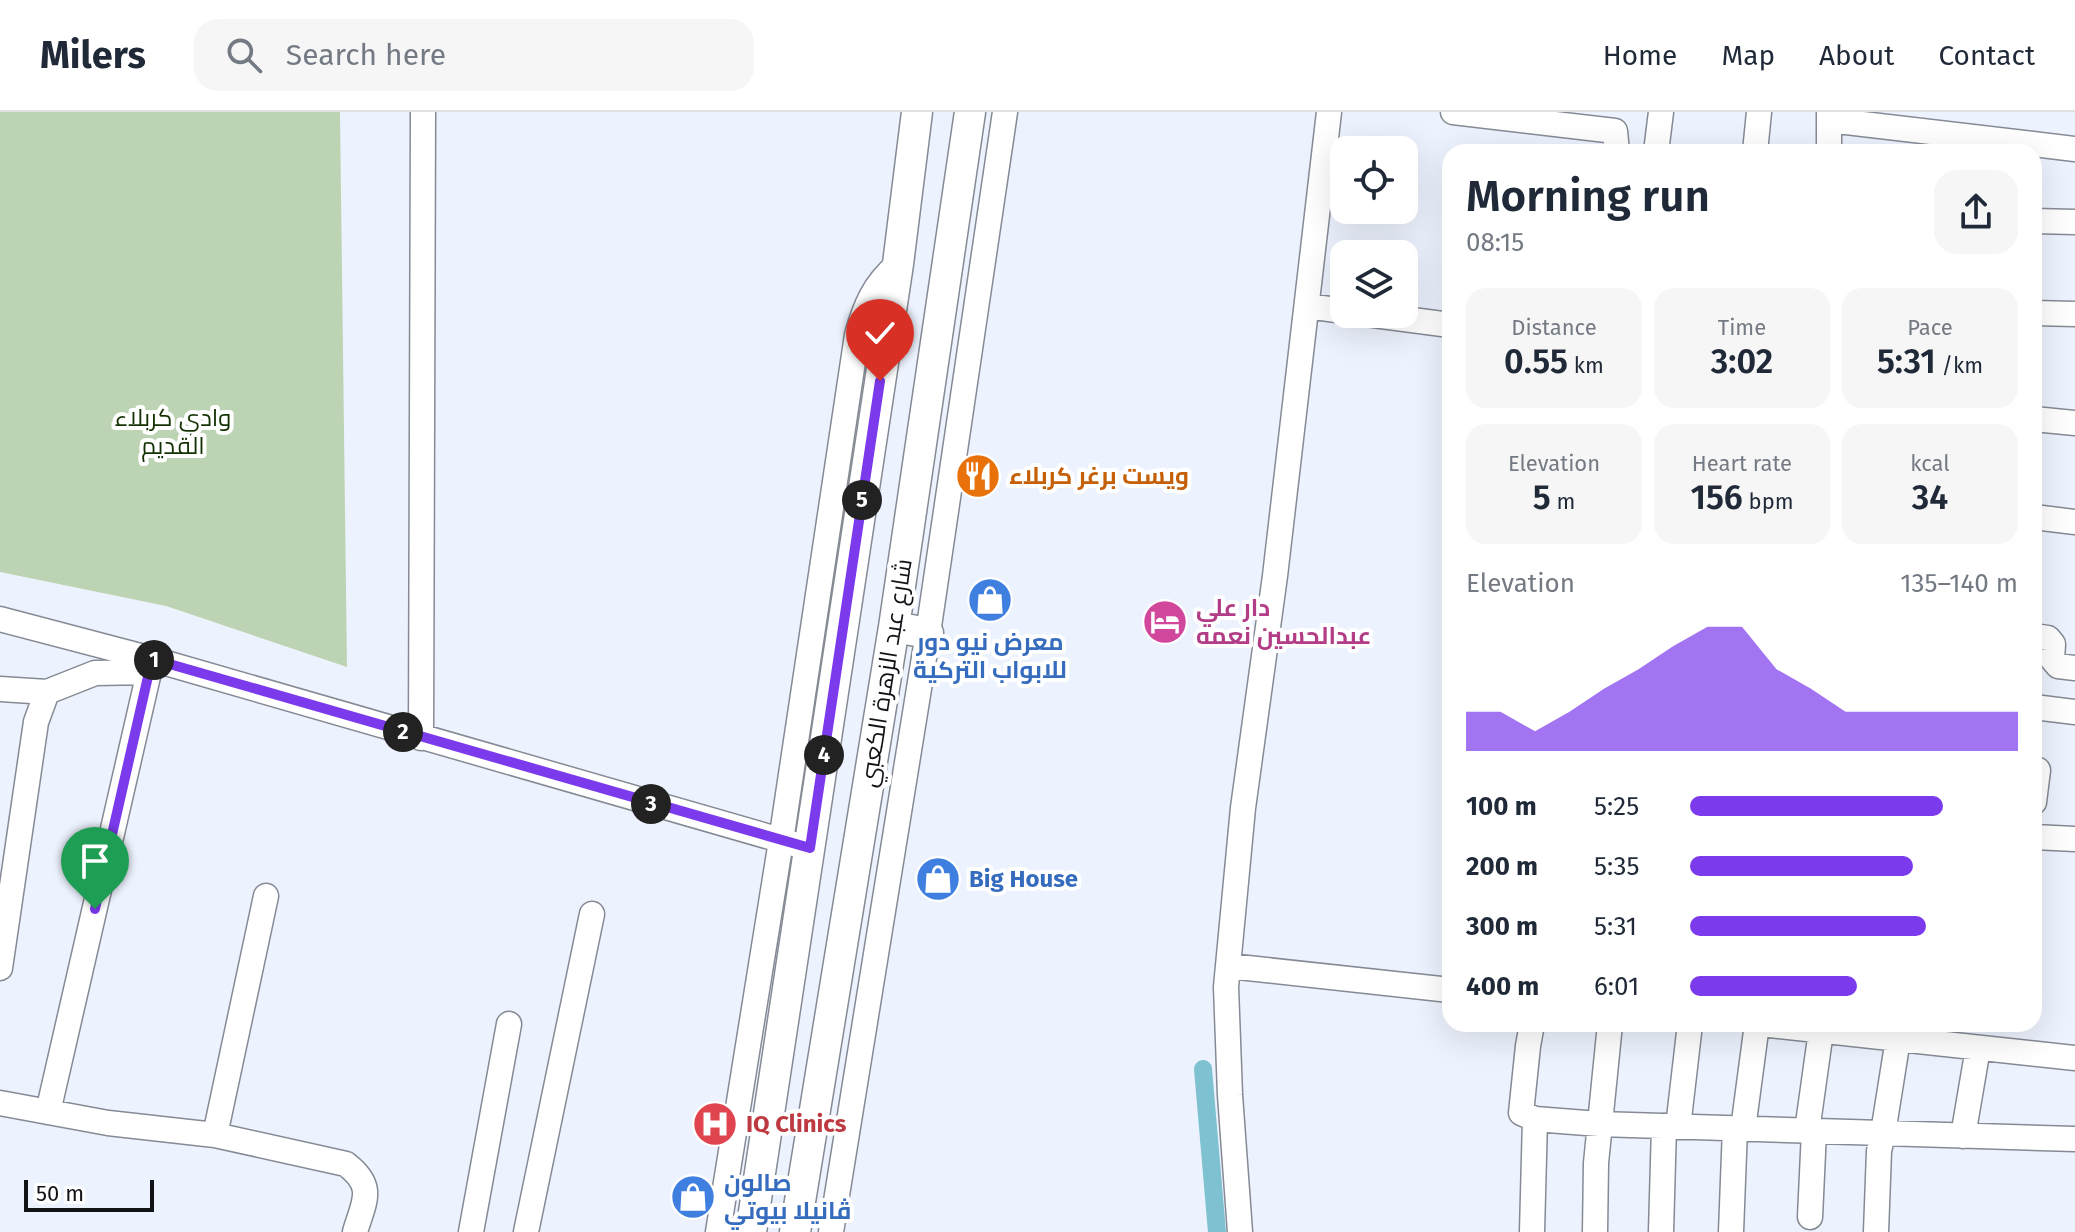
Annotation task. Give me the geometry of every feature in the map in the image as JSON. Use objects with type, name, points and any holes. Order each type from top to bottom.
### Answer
[{"type":"main road","name":"شارع عبد الزهرة الكعبي","points":[[751,1232],[898,264],[917,112]]},
{"type":"main road","name":"شارع عبد الزهرة الكعبي","points":[[795,1232],[894,627],[970,112]]},
{"type":"main road","points":[[894,627],[928,633]]},
{"type":"main road","points":[[775,1080],[793,1097],[818,1095]]},
{"type":"main road","points":[[764,1152],[788,1150],[806,1164]]},
{"type":"street","points":[[421,738],[423,112]]},
{"type":"street","points":[[831,1232],[928,633],[1005,112]]},
{"type":"street","points":[[1240,1232],[1226,987],[1243,808],[1275,576],[1329,112]]},
{"type":"street","points":[[1453,112],[1615,131],[1616,144]]},
{"type":"street","points":[[1657,144],[1661,112]]},
{"type":"street","points":[[1756,144],[1759,112]]},
{"type":"street","points":[[1829,144],[1829,116],[2038,144]]},
{"type":"street","points":[[2042,145],[2075,149]]},
{"type":"street","points":[[2042,221],[2075,222]]},
{"type":"street","points":[[718,1232],[857,335],[872,292],[898,264]]},
{"type":"street","points":[[1307,306],[1330,309]]},
{"type":"street","points":[[2042,313],[2075,314]]},
{"type":"street","points":[[1418,321],[1442,324]]},
{"type":"street","points":[[2042,420],[2075,423]]},
{"type":"street","points":[[2042,518],[2075,522]]},
{"type":"street","points":[[0,619],[150,666],[421,738],[810,848]]},
{"type":"street","points":[[2042,637],[2048,638],[2053,644],[2052,659],[2058,666],[2075,668]]},
{"type":"street","points":[[0,689],[47,692],[95,673],[150,666]]},
{"type":"street","points":[[48,1112],[150,666]]},
{"type":"street","points":[[0,968],[36,722],[47,692]]},
{"type":"street","points":[[2042,708],[2075,712]]},
{"type":"street","points":[[2042,837],[2075,839]]},
{"type":"street","points":[[215,1135],[266,896]]},
{"type":"street","points":[[526,1232],[592,914]]},
{"type":"street","points":[[1229,966],[1442,989]]},
{"type":"street","points":[[471,1232],[509,1024]]},
{"type":"street","points":[[1531,1032],[1521,1113],[1535,1119],[1599,1124],[2075,1139]]},
{"type":"street","points":[[1595,1232],[1596,1163],[1609,1032]]},
{"type":"street","points":[[1661,1232],[1671,1126],[1689,1032]]},
{"type":"street","points":[[1731,1232],[1739,1129],[1757,1032]]},
{"type":"street","points":[[1810,1217],[1811,1131],[1821,1032]]},
{"type":"street","points":[[1831,1032],[2075,1058]]},
{"type":"street","points":[[1963,1136],[1985,1032]]},
{"type":"street","points":[[1876,1232],[1879,1151],[1898,1039]]},
{"type":"street","points":[[0,1103],[108,1123],[215,1135],[346,1164],[359,1174],[366,1194],[355,1232]]},
{"type":"street","points":[[1532,1232],[1535,1119]]},
{"type":"green space","name":"وادي كربلاء القديم","points":[[0,112],[340,112],[347,667],[166,606],[0,572]]},
{"type":"waterway","points":[[1203,1069],[1217,1232]]},
{"type":"place","name":"ويست برغر كربلاء","points":[[978,476]]},
{"type":"place","name":"معرض نيو دور للابواب التركية","points":[[990,600]]},
{"type":"place","name":"دار علي عبدالحسين نعمه","points":[[1165,622]]},
{"type":"place","name":"Big House","points":[[938,879]]},
{"type":"place","name":"IQ Clinics","points":[[715,1124]]},
{"type":"place","name":"صالون ڤانيلا بيوتي","points":[[693,1197]]},
{"type":"route","points":[[95,909],[152,659],[810,848],[880,381]]}]
